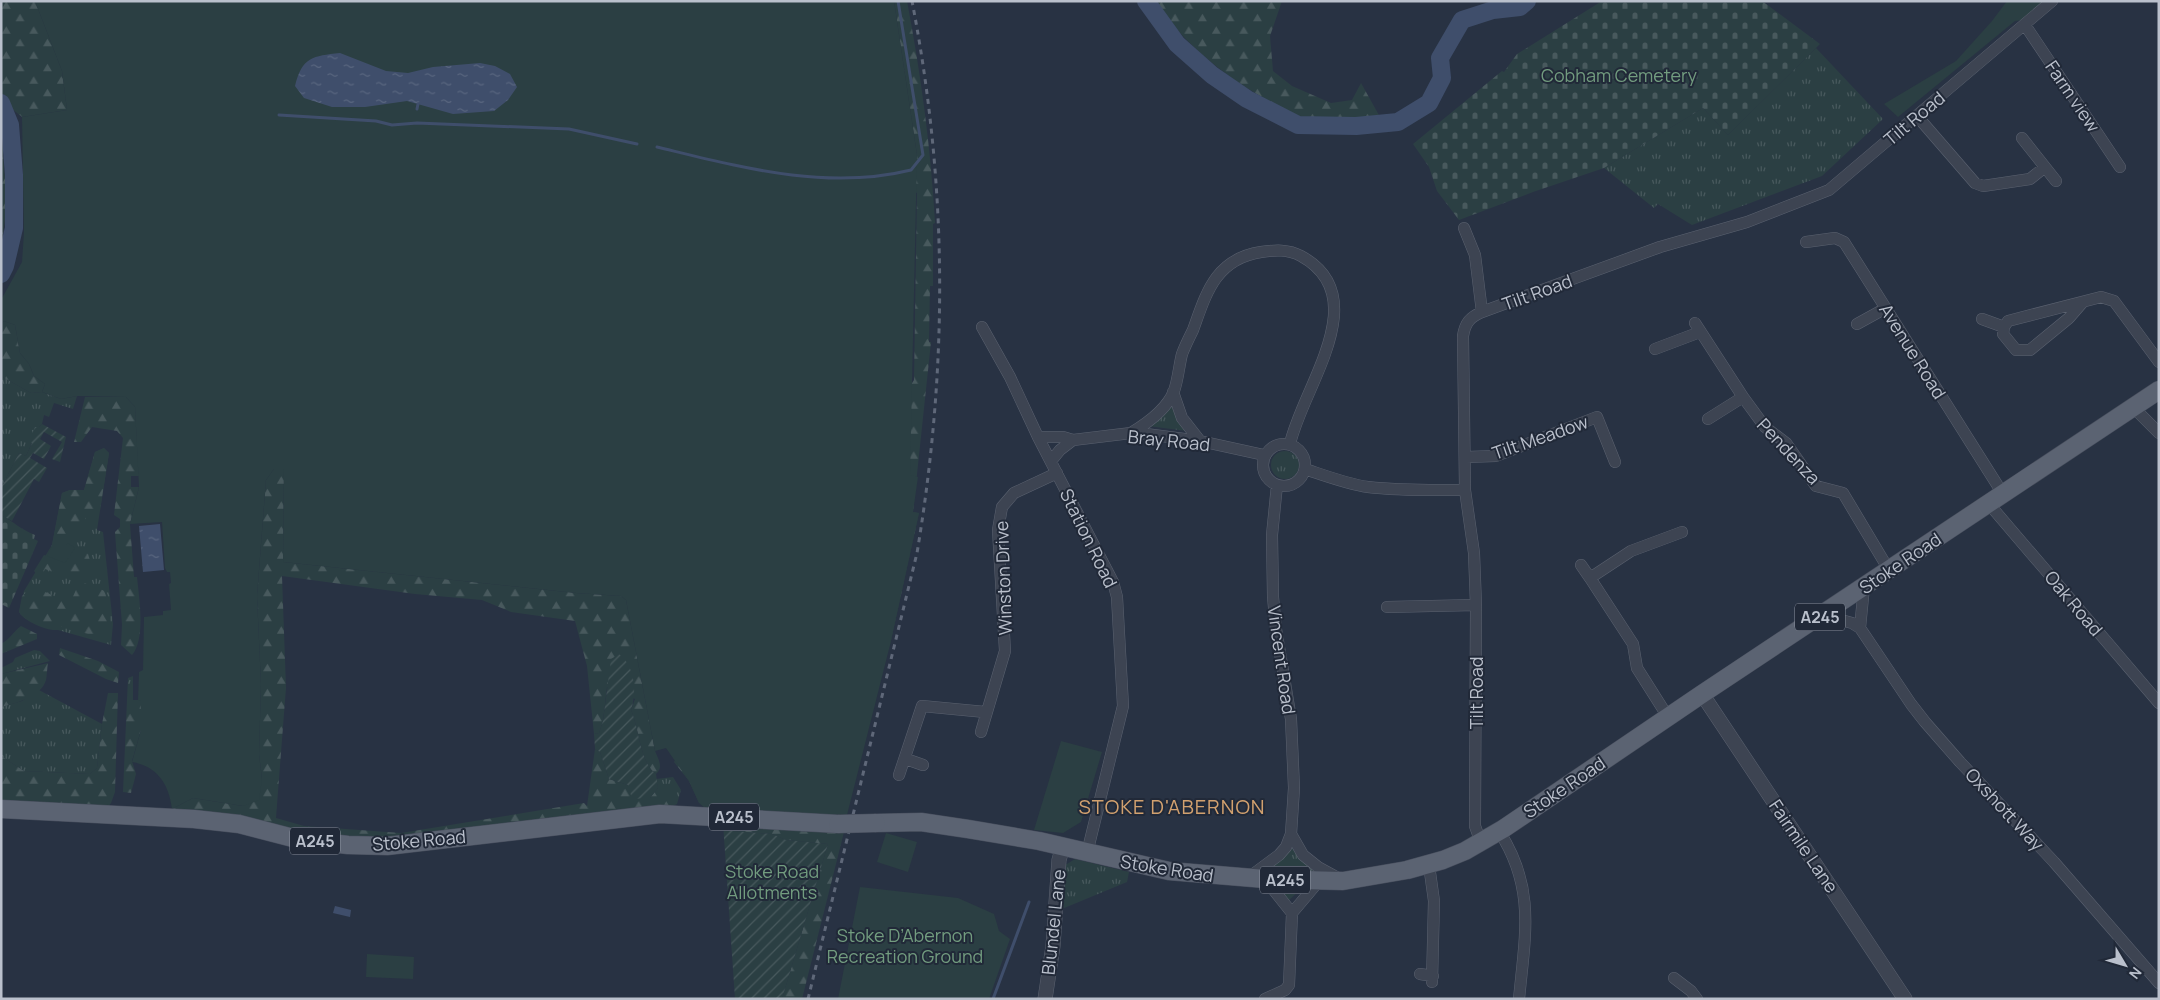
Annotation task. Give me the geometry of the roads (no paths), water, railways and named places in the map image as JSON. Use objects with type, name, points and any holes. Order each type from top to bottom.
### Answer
[{"type":"main road","name":"Stoke Road","points":[[1,809],[194,819],[239,824],[297,839],[348,845],[388,846],[660,814],[838,824],[921,822],[1003,834],[1169,871],[1257,879],[1319,882],[1343,881],[1429,865],[1481,843],[2159,390]]},
{"type":"street","name":"Tilt Road","points":[[1481,843],[1475,826],[1476,605],[1474,553],[1465,490],[1463,336],[1464,329],[1469,320],[1482,312],[1660,247],[1746,222],[1829,190],[2052,1]]},
{"type":"street","name":"Farm view","points":[[2025,25],[2120,167]]},
{"type":"street","points":[[1916,116],[1975,183],[1983,186],[2030,179],[2045,167]]},
{"type":"street","points":[[2022,138],[2056,181]]},
{"type":"street","points":[[1464,228],[1475,255],[1482,312]]},
{"type":"street","name":"Avenue Road","points":[[1806,242],[1836,238],[1844,242],[2003,494]]},
{"type":"street","points":[[1131,433],[1152,418],[1174,392],[1182,354],[1204,296],[1214,280],[1227,267],[1240,258],[1256,253],[1287,250],[1302,256],[1325,276],[1332,290],[1334,320],[1331,338],[1295,422],[1290,444]]},
{"type":"street","points":[[2082,303],[2070,318],[2030,350],[2016,350],[2003,334],[2004,327],[2008,321],[2101,297],[2114,301],[2159,362]]},
{"type":"street","points":[[1857,324],[1886,308]]},
{"type":"street","points":[[1982,319],[2004,327]]},
{"type":"street","name":"Station Road","points":[[982,327],[1010,377],[1038,437],[1114,582],[1117,597],[1123,706],[1087,853]]},
{"type":"street","name":"Pendenza","points":[[1655,350],[1697,327],[1743,398],[1765,427],[1786,443],[1816,486],[1843,493],[1888,570]]},
{"type":"street","points":[[1174,392],[1182,418],[1200,441]]},
{"type":"street","points":[[1708,419],[1743,398]]},
{"type":"street","points":[[2134,407],[2159,433]]},
{"type":"street","name":"Tilt Meadow","points":[[1466,457],[1496,456],[1597,417],[1615,462]]},
{"type":"street","name":"Bray Road","points":[[1038,437],[1063,437],[1073,440],[1131,433],[1200,441],[1264,455]]},
{"type":"street","points":[[1051,461],[1060,450],[1073,440]]},
{"type":"street","points":[[1278,444],[1290,444],[1301,451],[1304,456],[1305,469],[1303,475],[1294,483],[1283,486],[1277,485],[1270,481],[1263,470],[1264,455],[1278,444]]},
{"type":"street","points":[[1305,469],[1336,480],[1366,487],[1422,491],[1465,490]]},
{"type":"street","name":"Winston Drive","points":[[981,732],[985,712],[1005,650],[998,530],[1002,507],[1014,493],[1057,474]]},
{"type":"street","name":"Vincent Road","points":[[1257,879],[1286,847],[1291,834],[1294,788],[1291,719],[1276,629],[1272,589],[1272,534],[1277,485]]},
{"type":"street","name":"Oak Road","points":[[1989,504],[2159,703]]},
{"type":"street","points":[[1590,578],[1631,551],[1682,532]]},
{"type":"street","points":[[1581,565],[1633,644],[1637,668],[1668,717]]},
{"type":"street","points":[[1823,614],[1852,623],[1860,628],[1864,587]]},
{"type":"street","points":[[1387,607],[1476,605]]},
{"type":"street","name":"Oxshott Way","points":[[1860,628],[1911,704],[1926,722],[1960,762],[2054,862],[2159,983]]},
{"type":"street","name":"Fairmile Lane","points":[[1702,694],[1905,999]]},
{"type":"street","points":[[900,775],[922,706],[985,712]]},
{"type":"street","points":[[906,759],[923,765]]},
{"type":"street","points":[[1499,831],[1515,858],[1525,897],[1526,929],[1518,999]]},
{"type":"street","points":[[1291,834],[1303,855],[1318,867],[1343,881]]},
{"type":"street","name":"Blundel Lane","points":[[1045,999],[1053,946],[1059,860],[1063,846]]},
{"type":"street","points":[[1420,974],[1432,979],[1434,901],[1429,865]]},
{"type":"street","points":[[1257,879],[1292,914]]},
{"type":"street","points":[[1265,999],[1285,990],[1289,985],[1292,914],[1319,882]]},
{"type":"street","points":[[1674,978],[1691,991],[1697,999]]},
{"type":"water","points":[[340,53],[386,71],[408,73],[433,67],[480,63],[495,66],[510,74],[517,87],[508,100],[494,111],[453,114],[407,101],[365,107],[332,107],[304,98],[295,86],[301,69],[305,64],[316,57]]},
{"type":"water","points":[[160,524],[164,570],[143,572],[139,526]]},
{"type":"water","points":[[335,906],[351,910],[350,917],[333,913]]},
{"type":"waterway","points":[[657,147],[751,169],[815,177],[879,176],[911,170],[923,155],[898,1]]},
{"type":"waterway","points":[[1146,1],[1177,44],[1212,75],[1247,99],[1298,125],[1356,126],[1398,122],[1429,103],[1442,78],[1440,58],[1462,20],[1493,10],[1520,7],[1527,1]]},
{"type":"waterway","points":[[1,103],[10,125],[14,175],[14,228],[5,266],[1,274]]},
{"type":"waterway","points":[[417,109],[418,104]]},
{"type":"waterway","points":[[279,115],[376,121],[392,125],[417,123],[569,129],[637,144]]},
{"type":"waterway","points":[[993,999],[1029,902]]},
{"type":"railway","points":[[808,999],[917,553],[927,484],[939,346],[938,208],[924,70],[912,1]]},
{"type":"district","name":"STOKE D'ABERNON","points":[[1172,806]]},
{"type":"park label","name":"Cobham Cemetery","points":[[1619,75]]},
{"type":"park label","name":"Stoke Road Allotments","points":[[772,881]]},
{"type":"park label","name":"Stoke D’Abernon Recreation Ground","points":[[905,945]]}]
